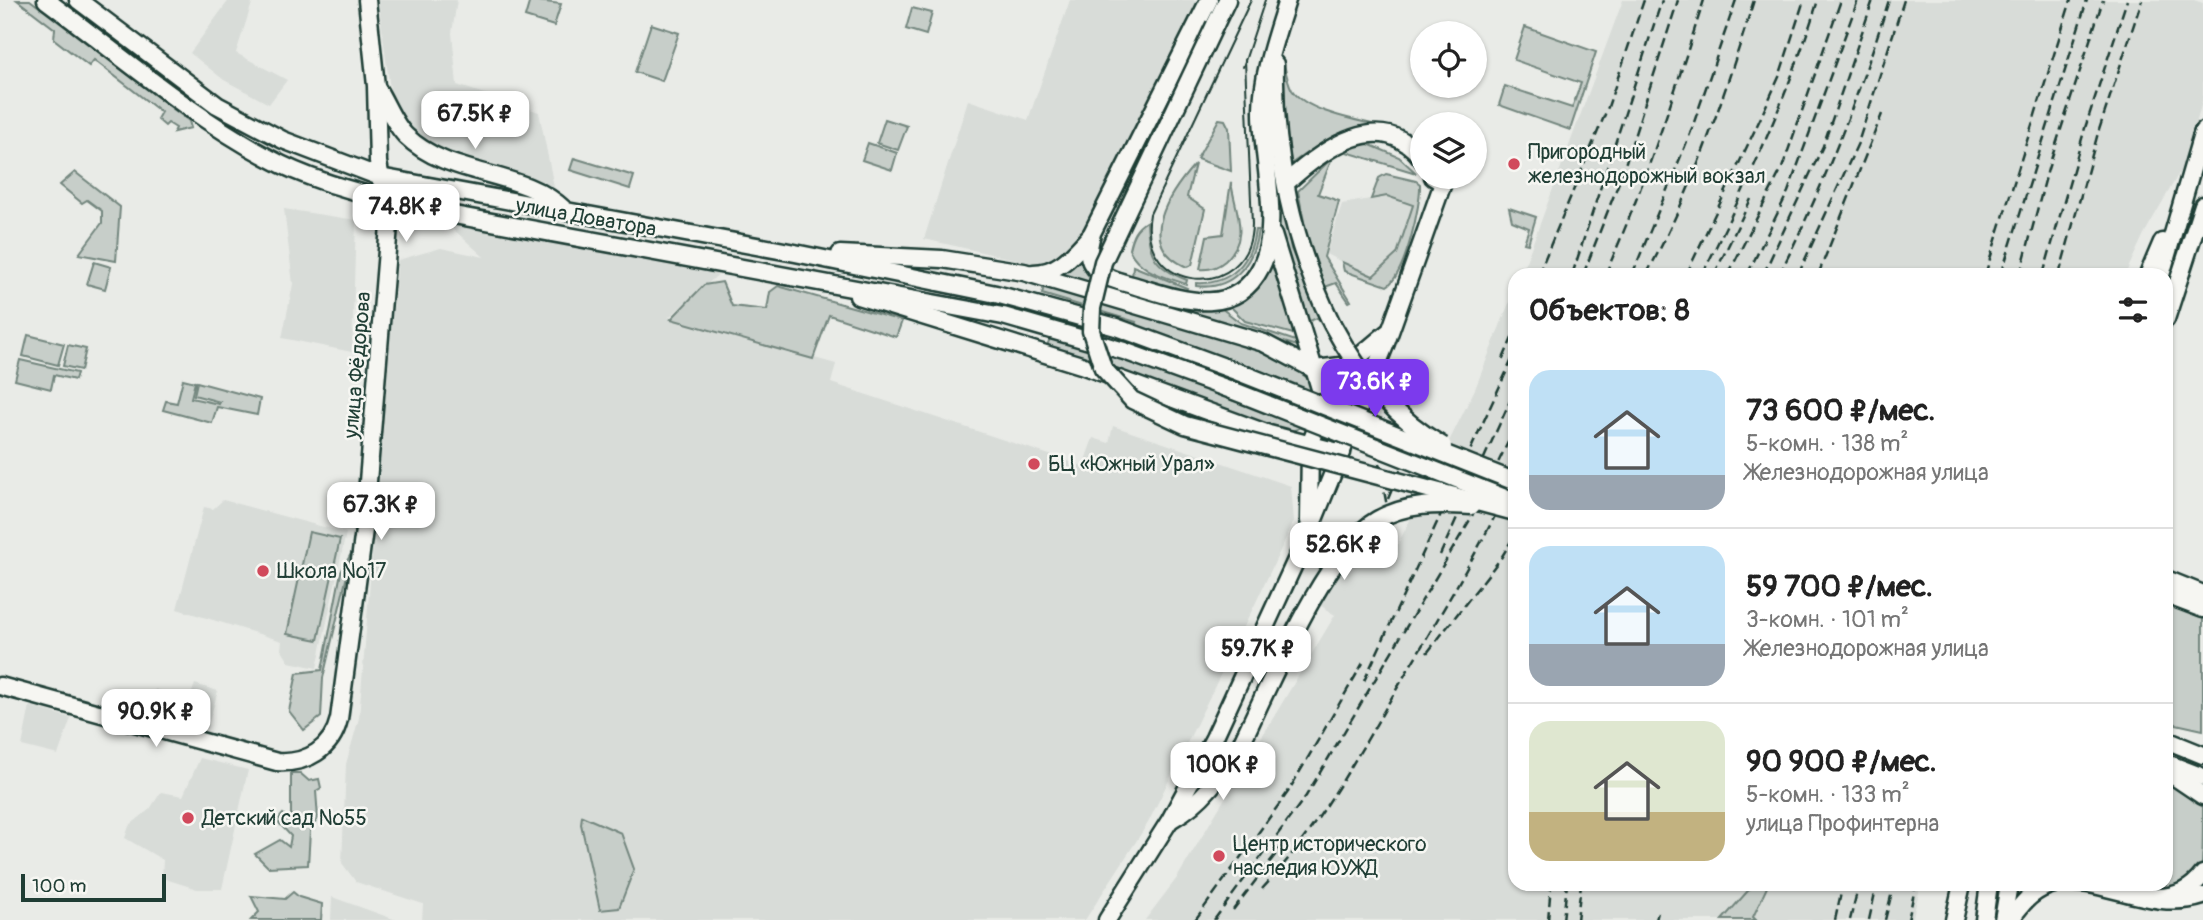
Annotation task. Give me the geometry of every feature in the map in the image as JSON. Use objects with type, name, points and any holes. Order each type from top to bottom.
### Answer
[{"type":"main road","name":"улица Доватора","points":[[46,0],[206,120],[271,159],[334,185],[416,208],[798,276]]},
{"type":"main road","name":"улица Доватора","points":[[78,0],[216,105],[283,140],[380,177],[795,253]]},
{"type":"main road","name":"улица Фёдорова","points":[[0,686],[258,758],[286,762],[313,756],[326,746],[337,727],[360,564],[389,226],[382,198],[376,86],[367,0]]},
{"type":"main road","points":[[1209,0],[1092,233],[1088,255],[1100,273],[1187,301],[1204,303],[1238,293],[1255,278],[1267,252],[1270,221]]},
{"type":"main road","points":[[1227,0],[1103,262],[1096,285],[1091,331],[1103,368],[1132,400],[1185,425],[1508,510]]},
{"type":"main road","points":[[1287,0],[1267,63],[1262,111],[1270,221],[1284,279],[1322,395],[1317,427],[1310,444],[1308,534]]},
{"type":"main road","points":[[1276,37],[1276,97],[1286,183],[1301,251],[1332,324],[1366,378],[1429,438],[1508,477]]},
{"type":"main road","points":[[376,86],[396,123],[419,146],[457,165],[501,177],[549,195],[565,210]]},
{"type":"main road","points":[[2163,268],[2203,131]]},
{"type":"main road","points":[[1286,183],[1324,151],[1350,136],[1389,137],[1410,148]]},
{"type":"main road","points":[[2151,268],[2194,162]]},
{"type":"main road","points":[[1107,920],[1170,820],[1214,738],[1308,534],[1391,329],[1435,189]]},
{"type":"main road","points":[[2173,297],[2203,205]]},
{"type":"main road","points":[[1024,272],[1055,269],[1092,233]]},
{"type":"main road","points":[[795,253],[915,257],[1024,272],[1264,343],[1364,396]]},
{"type":"main road","points":[[795,253],[946,282],[1116,327],[1508,478]]},
{"type":"main road","points":[[798,276],[1003,316],[1124,351],[1234,391],[1508,500]]},
{"type":"main road","points":[[798,276],[1081,365],[1269,434],[1342,453]]},
{"type":"main road","points":[[1315,369],[1349,365],[1391,329]]},
{"type":"main road","points":[[1170,820],[1198,802],[1218,779],[1240,746],[1323,581],[1345,547],[1366,526],[1390,513],[1415,506],[1449,505],[1508,511]]},
{"type":"main road","points":[[2173,582],[2203,594]]},
{"type":"main road","points":[[2173,598],[2203,609]]},
{"type":"main road","points":[[2173,736],[2203,742]]},
{"type":"main road","points":[[2173,743],[2203,755]]},
{"type":"main road","points":[[2173,765],[2203,777]]},
{"type":"main road","points":[[2173,776],[2203,796]]},
{"type":"main road","points":[[2122,891],[2158,898],[2180,893],[2203,874]]},
{"type":"main road","points":[[1954,920],[1960,891]]},
{"type":"main road","points":[[1984,920],[1988,891]]},
{"type":"main road","points":[[2003,920],[2008,891]]},
{"type":"main road","points":[[2011,920],[2027,899],[2044,891]]},
{"type":"main road","points":[[2077,891],[2131,910],[2154,914],[2177,910],[2203,896]]},
{"type":"shaded area","points":[[17,0],[30,0],[189,121],[191,128],[174,132],[176,128],[168,123],[165,126],[157,119],[161,112],[94,60],[89,66],[54,39],[55,29]]},
{"type":"shaded area","points":[[229,0],[253,0],[236,53],[287,80],[269,104],[224,80],[190,53]]},
{"type":"shaded area","points":[[378,0],[457,0],[452,33],[457,85],[539,112],[554,187],[430,146],[392,104]]},
{"type":"shaded area","points":[[530,0],[561,4],[554,26],[525,17]]},
{"type":"shaded area","points":[[1070,0],[1198,0],[1091,218],[1068,248],[1044,266],[924,239],[968,100],[1028,120]]},
{"type":"shaded area","points":[[1623,0],[2194,0],[2203,3],[2203,98],[2186,161],[2144,234],[2128,268],[1524,268]]},
{"type":"shaded area","points":[[912,8],[932,13],[926,35],[906,29]]},
{"type":"shaded area","points":[[651,24],[679,33],[662,81],[635,72]]},
{"type":"shaded area","points":[[1525,27],[1596,52],[1570,130],[1499,105],[1505,86],[1572,108],[1581,83],[1514,60]]},
{"type":"shaded area","points":[[1283,59],[1290,86],[1299,98],[1336,115],[1388,128],[1359,128],[1336,135],[1291,164],[1283,102]]},
{"type":"shaded area","points":[[885,119],[907,126],[898,150],[877,143]]},
{"type":"shaded area","points":[[1219,119],[1225,120],[1229,128],[1231,171],[1197,159]]},
{"type":"shaded area","points":[[868,143],[897,153],[892,170],[862,160]]},
{"type":"shaded area","points":[[1368,144],[1399,157],[1410,167],[1410,171],[1343,151],[1353,145]]},
{"type":"shaded area","points":[[574,158],[634,176],[630,189],[570,170]]},
{"type":"shaded area","points":[[1332,158],[1318,194],[1339,201],[1324,257],[1351,301],[1349,302],[1336,283],[1325,287],[1308,242],[1298,191]]},
{"type":"shaded area","points":[[1270,163],[1276,168],[1291,249],[1326,331],[1317,318],[1305,323],[1278,226]]},
{"type":"shaded area","points":[[1195,164],[1187,197],[1205,209],[1192,265],[1187,267],[1171,257],[1162,245],[1159,231],[1168,202]]},
{"type":"shaded area","points":[[75,172],[120,207],[116,261],[79,254],[102,223],[102,211],[87,200],[82,203],[60,185]]},
{"type":"shaded area","points":[[1386,174],[1410,180],[1410,189],[1420,189],[1415,223],[1406,254],[1394,279],[1387,286],[1344,271],[1342,262],[1373,276],[1397,254],[1413,205],[1387,196],[1371,199],[1379,178]]},
{"type":"shaded area","points":[[1231,182],[1239,223],[1237,243],[1233,252],[1222,263],[1200,269],[1207,236],[1223,234]]},
{"type":"shaded area","points":[[1387,196],[1413,205],[1395,258],[1369,276],[1326,254],[1342,204]]},
{"type":"shaded area","points":[[1509,208],[1536,217],[1528,244],[1524,243],[1529,228],[1512,221]]},
{"type":"shaded area","points":[[284,209],[356,220],[352,352],[282,338],[293,284]]},
{"type":"shaded area","points":[[442,219],[720,273],[669,317],[836,364],[831,383],[1083,466],[1093,438],[1109,443],[1113,426],[1291,486],[1294,521],[1257,600],[1148,823],[1085,920],[422,920],[423,904],[356,882],[342,863],[346,764],[359,718],[374,532],[385,526],[386,506],[376,475],[398,260],[441,248],[484,257]]},
{"type":"shaded area","points":[[1147,221],[1149,243],[1155,259],[1167,270],[1187,280],[1186,284],[1146,268],[1129,249],[1137,230]]},
{"type":"shaded area","points":[[1255,230],[1258,230],[1252,254],[1239,273],[1220,284],[1196,286],[1196,283],[1219,280],[1237,270],[1249,252]]},
{"type":"shaded area","points":[[1081,257],[1085,267],[1151,297],[1186,307],[1221,308],[1241,323],[1299,342],[1301,347],[1058,276]]},
{"type":"shaded area","points":[[1272,259],[1297,335],[1245,321],[1229,305]]},
{"type":"shaded area","points":[[94,262],[111,267],[105,289],[87,284]]},
{"type":"shaded area","points":[[1133,266],[1187,288],[1185,291],[1132,278]]},
{"type":"shaded area","points":[[722,282],[732,306],[767,310],[770,292],[778,286],[902,321],[896,337],[829,315],[813,359],[671,319],[704,285]]},
{"type":"shaded area","points":[[1044,286],[1193,328],[1274,358],[1302,374],[1316,390],[1304,424],[1293,431],[1285,431],[909,305],[970,318],[969,322],[1047,346],[1050,338],[1119,359],[1136,322],[1042,294]]},
{"type":"shaded area","points":[[1508,306],[1508,891],[1919,891],[1912,920],[1145,920],[1177,878],[1335,615],[1320,605],[1359,542],[1398,544],[1475,389]]},
{"type":"shaded area","points":[[28,335],[64,344],[58,365],[23,356]]},
{"type":"shaded area","points":[[68,345],[86,349],[81,370],[63,366]]},
{"type":"shaded area","points":[[20,360],[77,373],[75,380],[54,375],[51,389],[15,380]]},
{"type":"shaded area","points":[[183,379],[195,382],[191,398],[219,404],[220,402],[194,395],[197,382],[260,399],[257,415],[217,407],[212,423],[163,410],[166,401],[177,403]]},
{"type":"shaded area","name":"Школа №17","points":[[223,500],[346,533],[317,668],[289,662],[281,649],[282,641],[177,609],[204,507],[213,509]]},
{"type":"shaded area","points":[[309,532],[340,539],[318,640],[287,634]]},
{"type":"shaded area","points":[[353,550],[323,678],[321,717],[304,730],[289,711],[297,673],[322,670],[341,572]]},
{"type":"shaded area","points":[[2173,605],[2203,616],[2203,730],[2173,723]]},
{"type":"shaded area","points":[[195,684],[218,691],[207,729],[185,723],[183,728],[145,718],[155,689],[189,701]]},
{"type":"shaded area","points":[[30,706],[71,718],[58,755],[22,746]]},
{"type":"shaded area","name":"Детский сад №55","points":[[200,758],[248,770],[222,889],[197,889],[162,878],[163,860],[125,838],[129,826],[150,809],[161,792],[183,796]]},
{"type":"shaded area","points":[[291,773],[300,773],[309,781],[319,779],[321,788],[316,791],[318,818],[310,831],[308,865],[268,867],[255,854],[280,840],[289,847],[291,836],[277,821],[283,814],[291,822]]},
{"type":"shaded area","points":[[2173,785],[2203,807],[2202,863],[2196,874],[2173,887]]},
{"type":"shaded area","points":[[582,816],[621,833],[634,869],[619,908],[600,910],[581,824]]},
{"type":"shaded area","points":[[1748,891],[1765,891],[1753,917],[1756,920],[1722,920]]},
{"type":"shaded area","points":[[293,892],[299,897],[322,904],[321,920],[251,920],[259,912],[251,896],[285,899]]},
{"type":"shaded area","points":[[332,897],[396,920],[331,920]]},
{"type":"tram line","points":[[1245,60],[1252,224],[1247,250],[1234,267],[1216,277],[1195,279],[1176,273],[1160,260],[1150,241],[1150,214],[1251,0]]},
{"type":"tram line","points":[[1243,67],[1265,0]]},
{"type":"railway","points":[[1541,268],[1608,107],[1644,0]]},
{"type":"railway","points":[[1574,268],[1662,0]]},
{"type":"railway","points":[[1586,268],[1621,177],[1678,0]]},
{"type":"railway","points":[[1608,268],[1646,173],[1704,0]]},
{"type":"railway","points":[[1635,268],[1690,134],[1736,0]]},
{"type":"railway","points":[[1650,268],[1694,175],[1754,0]]},
{"type":"railway","points":[[1689,268],[1779,77],[1804,0]]},
{"type":"railway","points":[[1705,268],[1766,140],[1794,71],[1818,0]]},
{"type":"railway","points":[[1732,268],[1782,168],[1841,0]]},
{"type":"railway","points":[[1750,268],[1788,192],[1858,0]]},
{"type":"railway","points":[[1766,268],[1823,146],[1873,0]]},
{"type":"railway","points":[[1782,268],[1840,140],[1889,0]]},
{"type":"railway","points":[[1801,268],[1858,143],[1904,0]]},
{"type":"railway","points":[[1987,268],[2071,0]]},
{"type":"railway","points":[[2003,268],[2087,0]]},
{"type":"railway","points":[[2022,268],[2048,169],[2103,0]]},
{"type":"railway","points":[[2045,268],[2085,128],[2127,0]]},
{"type":"railway","points":[[2061,268],[2098,133],[2142,0]]},
{"type":"railway","points":[[1821,268],[1882,114]]},
{"type":"railway","points":[[1717,268],[1751,199]]},
{"type":"railway","points":[[1503,359],[1508,347]]},
{"type":"railway","points":[[1364,681],[1508,368]]},
{"type":"railway","points":[[1440,555],[1508,406]]},
{"type":"railway","points":[[1214,920],[1306,796],[1471,518],[1508,442]]},
{"type":"railway","points":[[1379,463],[1392,534]]},
{"type":"railway","points":[[1388,499],[1400,470]]},
{"type":"railway","points":[[1262,889],[1301,842],[1352,764],[1460,581],[1508,490]]},
{"type":"railway","points":[[1427,653],[1508,546]]},
{"type":"railway","points":[[1195,920],[1288,792],[1363,663]]},
{"type":"railway","points":[[1233,910],[1282,846]]},
{"type":"railway","points":[[1548,920],[1550,891]]},
{"type":"railway","points":[[1563,920],[1566,891]]},
{"type":"railway","points":[[1577,920],[1580,891]]},
{"type":"railway","points":[[1835,920],[1841,891]]},
{"type":"railway","points":[[1850,920],[1857,891]]},
{"type":"railway","points":[[1869,920],[1875,891]]},
{"type":"railway","points":[[1885,920],[1892,891]]},
{"type":"railway","points":[[1908,920],[1914,891]]},
{"type":"railway","points":[[1656,920],[1658,912]]},
{"type":"place","name":"Пригородный железнодорожный вокзал","points":[[1514,164]]},
{"type":"place","name":"БЦ «Южный Урал»","points":[[1034,464]]},
{"type":"place","name":"Школа №17","points":[[263,571]]},
{"type":"place","name":"Детский сад №55","points":[[188,818]]},
{"type":"place","name":"Центр исторического наследия ЮУЖД","points":[[1219,856]]}]
